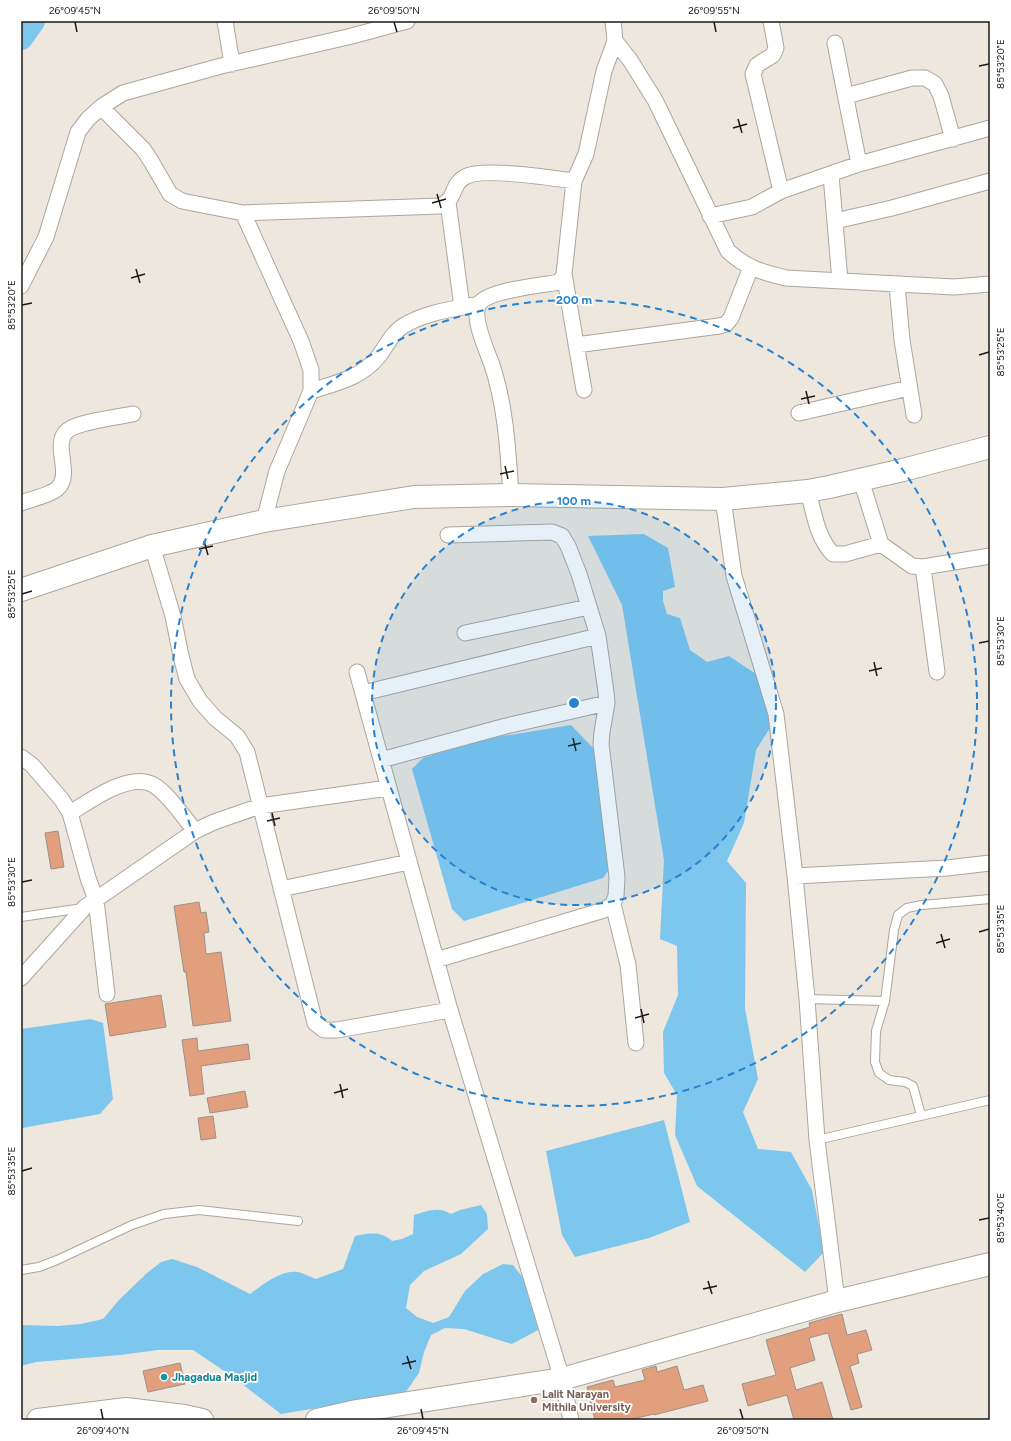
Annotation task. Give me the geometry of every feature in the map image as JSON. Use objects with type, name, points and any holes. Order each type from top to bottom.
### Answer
[{"type":"street","points":[[226,21],[232,64]]},
{"type":"street","points":[[21,286],[46,237],[78,132],[88,119],[101,107],[123,93],[232,64],[352,36],[407,21]]},
{"type":"street","points":[[584,390],[564,274],[574,181],[586,154],[604,71],[615,41],[613,21]]},
{"type":"street","points":[[771,21],[776,48],[773,55],[757,65],[753,74],[781,191]]},
{"type":"street","points":[[615,41],[630,60],[655,100],[710,216],[728,250],[738,261],[761,272],[786,278],[954,287],[990,284]]},
{"type":"street","points":[[835,43],[858,164]]},
{"type":"street","points":[[846,96],[912,78],[925,78],[935,84],[941,96],[953,139]]},
{"type":"street","points":[[101,107],[143,149],[170,194],[182,201],[243,213],[440,206],[448,202],[458,183],[465,176],[474,173],[532,175],[574,181]]},
{"type":"street","points":[[710,216],[752,207],[781,191],[831,175],[858,164],[990,128]]},
{"type":"street","points":[[831,175],[840,281]]},
{"type":"street","points":[[835,221],[892,208],[990,181]]},
{"type":"street","points":[[448,202],[462,307]]},
{"type":"street","points":[[243,213],[301,341],[311,370],[311,391],[277,472],[264,521]]},
{"type":"street","points":[[576,345],[726,324],[731,318],[751,267]]},
{"type":"street","points":[[311,391],[349,379],[361,373],[377,358],[395,333],[402,326],[435,312],[479,304],[486,298],[496,293],[560,282],[564,274]]},
{"type":"street","points":[[898,285],[902,340],[914,415]]},
{"type":"street","points":[[479,304],[477,313],[478,325],[496,376],[506,431],[510,495]]},
{"type":"street","points":[[799,413],[909,388]]},
{"type":"street","points":[[21,503],[49,493],[58,488],[62,481],[64,470],[61,440],[67,431],[78,425],[133,414]]},
{"type":"street","points":[[21,590],[152,546],[264,521],[414,497],[510,495],[723,499],[808,491],[861,480],[990,447]]},
{"type":"street","points":[[861,480],[881,544],[912,566],[923,567],[990,556]]},
{"type":"street","points":[[808,491],[820,537],[833,554],[845,554],[881,544]]},
{"type":"street","points":[[723,499],[734,576],[776,714],[795,876],[807,999],[817,1140],[838,1301]]},
{"type":"street","points":[[448,535],[552,532],[562,536],[568,546],[598,636],[606,692],[607,703],[601,744],[617,876],[616,896],[613,904],[628,965],[636,1043]]},
{"type":"street","points":[[152,546],[173,616],[187,679],[200,701],[215,718],[237,736],[247,752],[315,1023],[324,1030],[337,1030],[450,1010]]},
{"type":"street","points":[[923,567],[936,672]]},
{"type":"street","points":[[465,633],[589,607]]},
{"type":"street","points":[[362,693],[598,636]]},
{"type":"street","points":[[357,672],[450,1010],[562,1379],[571,1420]]},
{"type":"street","points":[[381,760],[506,726],[607,703]]},
{"type":"street","points":[[21,757],[32,765],[62,800],[70,813],[88,878],[91,904],[107,994]]},
{"type":"street","points":[[70,813],[113,787],[137,782],[149,783],[169,799],[195,831]]},
{"type":"street","points":[[21,978],[91,904],[195,831],[214,822],[260,806],[388,788]]},
{"type":"street","points":[[281,889],[409,862]]},
{"type":"street","points":[[795,876],[947,868],[990,863]]},
{"type":"street","points":[[436,960],[604,910],[613,904]]},
{"type":"street","points":[[317,1420],[357,1411],[562,1379],[838,1301],[990,1264]]},
{"type":"street","points":[[38,1420],[126,1409],[184,1416],[202,1420]]},
{"type":"lane","points":[[921,1115],[913,1086],[905,1082],[889,1080],[879,1073],[875,1062],[876,1031],[884,1001],[894,930],[898,915],[907,908],[922,905],[990,899]]},
{"type":"lane","points":[[21,917],[91,904]]},
{"type":"lane","points":[[807,999],[884,1001]]},
{"type":"lane","points":[[817,1140],[990,1100]]},
{"type":"lane","points":[[21,1270],[39,1267],[57,1260],[132,1225],[164,1214],[199,1210],[298,1221]]},
{"type":"water","points":[[644,534],[668,548],[675,587],[663,591],[663,601],[667,614],[680,618],[690,650],[707,662],[729,656],[759,676],[771,726],[756,750],[744,823],[727,861],[746,883],[745,1008],[758,1079],[743,1112],[758,1149],[791,1152],[812,1190],[824,1252],[805,1272],[697,1186],[675,1135],[677,1095],[664,1073],[663,1032],[678,995],[677,946],[660,939],[664,860],[622,605],[588,536]]},
{"type":"water","points":[[571,725],[598,753],[609,870],[603,878],[464,921],[452,909],[412,769],[423,758],[484,739]]},
{"type":"water","points":[[91,1019],[103,1023],[113,1099],[100,1114],[22,1128],[21,1029]]},
{"type":"water","points":[[664,1120],[690,1222],[649,1238],[575,1257],[562,1235],[546,1151]]},
{"type":"water","points":[[481,1205],[487,1214],[488,1229],[461,1254],[424,1271],[410,1285],[406,1308],[417,1317],[433,1323],[449,1317],[465,1291],[483,1274],[503,1264],[513,1265],[527,1283],[534,1302],[538,1330],[512,1344],[464,1329],[445,1328],[431,1335],[424,1352],[419,1373],[405,1393],[281,1414],[233,1377],[193,1350],[158,1350],[120,1355],[36,1362],[21,1366],[21,1325],[57,1326],[81,1324],[103,1319],[119,1300],[147,1273],[161,1262],[172,1259],[197,1267],[250,1294],[272,1278],[285,1273],[298,1272],[316,1279],[343,1269],[355,1236],[379,1234],[392,1241],[402,1239],[413,1234],[414,1215],[437,1210],[442,1210],[451,1214],[460,1210]]},
{"type":"building","points":[[58,831],[64,867],[51,869],[45,833]]},
{"type":"building","points":[[199,902],[201,913],[206,912],[209,932],[204,933],[206,954],[221,952],[231,1021],[193,1026],[186,972],[184,972],[174,906]]},
{"type":"building","points":[[161,995],[166,1027],[110,1036],[105,1004]]},
{"type":"building","points":[[197,1038],[198,1051],[248,1044],[250,1059],[201,1066],[204,1094],[190,1096],[182,1040]]},
{"type":"building","points":[[245,1091],[248,1107],[210,1113],[207,1098]]},
{"type":"building","points":[[213,1116],[216,1138],[201,1140],[198,1118]]},
{"type":"building","points":[[842,1314],[847,1335],[866,1330],[872,1350],[857,1354],[859,1363],[850,1366],[862,1407],[851,1410],[828,1333],[809,1338],[815,1360],[790,1368],[796,1390],[822,1382],[833,1420],[794,1420],[787,1395],[748,1406],[742,1384],[776,1375],[766,1340],[810,1327],[809,1323]]},
{"type":"building","name":"Jhagadua Masjid","points":[[180,1363],[185,1384],[148,1392],[143,1371]]},
{"type":"building","points":[[656,1366],[657,1372],[677,1366],[684,1390],[703,1385],[708,1401],[628,1420],[595,1420],[587,1387],[613,1380],[615,1387],[645,1380],[642,1370]]},
{"type":"waterway","points":[[21,38],[33,21]]},
{"type":"place","name":"Jhagadua Masjid","points":[[164,1377]]},
{"type":"place","name":"Lalit Narayan Mithila University","points":[[534,1400]]}]
